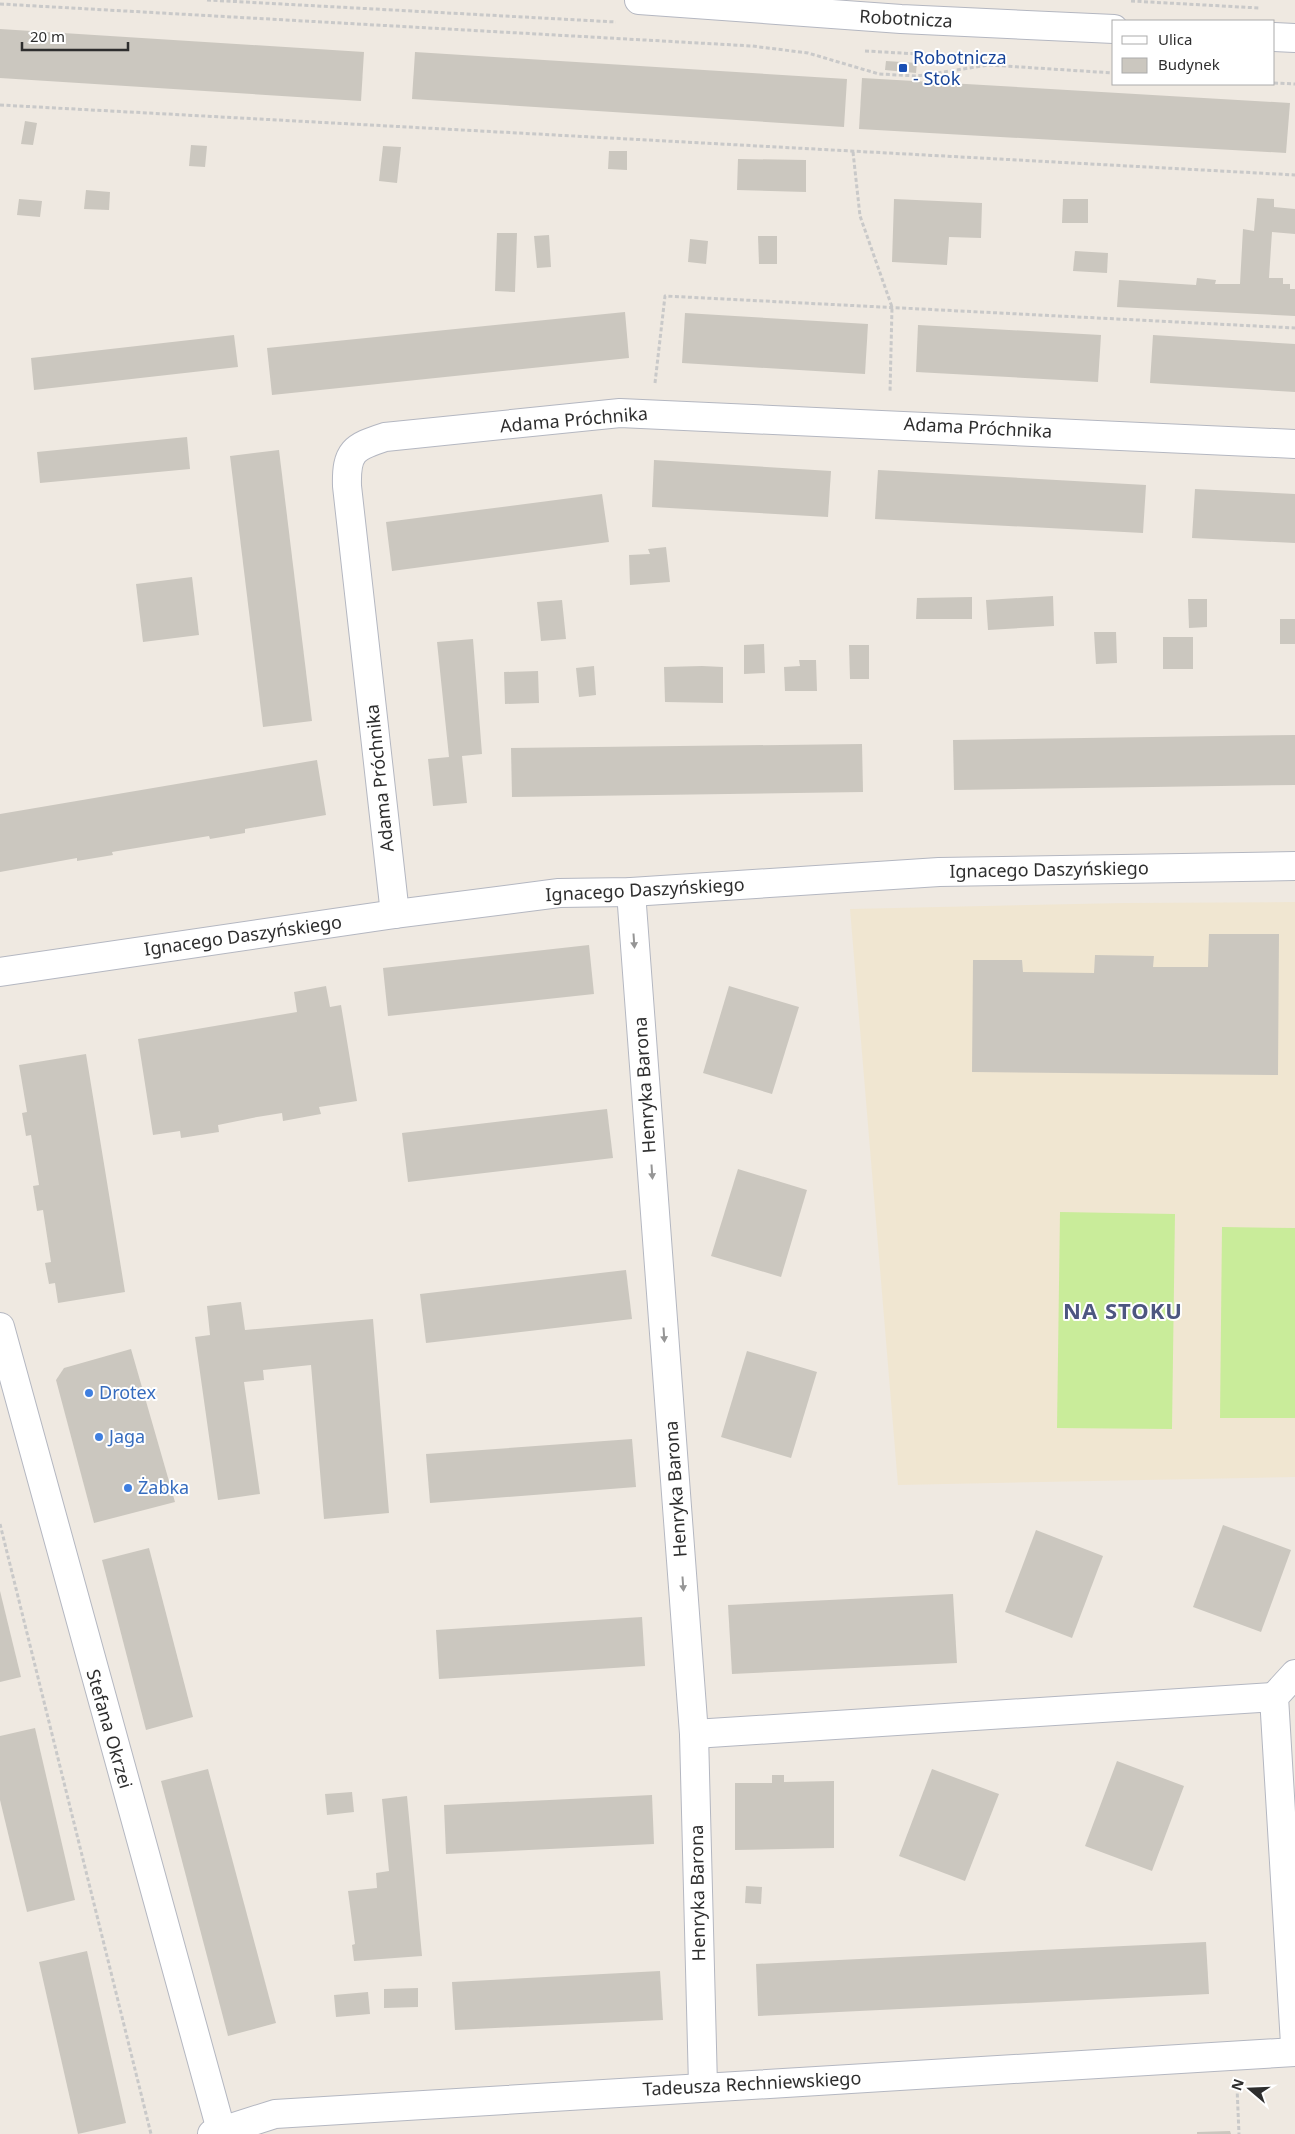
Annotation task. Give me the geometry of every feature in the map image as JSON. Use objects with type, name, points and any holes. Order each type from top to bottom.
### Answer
[{"type":"street","name":"Robotnicza","points":[[639,0],[901,20],[1112,29]]},
{"type":"street","points":[[1275,36],[1295,38]]},
{"type":"street","name":"Adama Próchnika","points":[[395,914],[349,510],[346,467],[351,454],[360,446],[385,437],[620,413],[1295,444]]},
{"type":"street","name":"Ignacego Daszyńskiego","points":[[0,972],[395,914],[559,893],[631,892],[939,872],[1295,866]]},
{"type":"street","name":"Henryka Barona","points":[[631,892],[694,1734],[703,2086]]},
{"type":"street","name":"Stefana Okrzei","points":[[0,1326],[217,2132]]},
{"type":"street","points":[[694,1734],[1274,1697],[1295,1674]]},
{"type":"street","points":[[1274,1697],[1295,2044]]},
{"type":"street","name":"Tadeusza Rechniewskiego","points":[[217,2132],[275,2114],[703,2086],[1295,2052]]},
{"type":"path","points":[[1130,1],[1264,9]]},
{"type":"path","points":[[0,4],[752,46],[808,53],[879,74],[917,76],[989,65],[1112,73]]},
{"type":"path","points":[[1275,83],[1295,84]]},
{"type":"path","points":[[0,105],[1295,175]]},
{"type":"path","points":[[853,152],[860,216],[892,307],[890,424]]},
{"type":"path","points":[[652,413],[666,296],[1295,328]]},
{"type":"path","points":[[0,1524],[151,2134]]},
{"type":"path","points":[[1236,2056],[1239,2134]]},
{"type":"shaded area","points":[[1295,902],[1295,1477],[898,1485],[850,909],[1124,903]]},
{"type":"green space","points":[[1060,1212],[1175,1214],[1172,1429],[1057,1428]]},
{"type":"green space","points":[[1222,1227],[1295,1228],[1295,1418],[1220,1418]]},
{"type":"building","points":[[0,29],[364,52],[361,101],[0,78]]},
{"type":"building","points":[[415,52],[847,79],[844,127],[412,99]]},
{"type":"building","points":[[886,61],[917,63],[916,73],[885,70]]},
{"type":"building","points":[[862,78],[1290,103],[1286,153],[859,129]]},
{"type":"building","points":[[25,121],[37,123],[33,145],[21,144]]},
{"type":"building","points":[[191,145],[207,146],[205,167],[189,166]]},
{"type":"building","points":[[383,146],[401,147],[397,183],[379,181]]},
{"type":"building","points":[[609,151],[627,151],[627,170],[608,169]]},
{"type":"building","points":[[738,159],[806,160],[806,192],[737,190]]},
{"type":"building","points":[[86,190],[110,192],[109,210],[84,209]]},
{"type":"building","points":[[1257,198],[1274,199],[1274,207],[1295,209],[1295,234],[1272,232],[1269,278],[1283,278],[1283,284],[1290,284],[1290,289],[1295,289],[1295,316],[1117,307],[1119,280],[1196,285],[1197,278],[1216,280],[1215,284],[1240,284],[1243,229],[1254,231]]},
{"type":"building","points":[[19,199],[42,201],[40,217],[17,215]]},
{"type":"building","points":[[894,199],[982,203],[981,238],[949,237],[947,265],[892,262]]},
{"type":"building","points":[[1063,199],[1088,199],[1088,223],[1062,223]]},
{"type":"building","points":[[497,233],[517,233],[515,292],[495,291]]},
{"type":"building","points":[[549,235],[551,267],[537,268],[534,236]]},
{"type":"building","points":[[758,236],[777,236],[777,264],[759,264]]},
{"type":"building","points":[[690,239],[708,241],[706,264],[688,262]]},
{"type":"building","points":[[1075,251],[1108,253],[1107,273],[1073,271]]},
{"type":"building","points":[[625,312],[629,358],[272,395],[267,348]]},
{"type":"building","points":[[685,313],[868,324],[865,374],[682,363]]},
{"type":"building","points":[[918,325],[1101,335],[1098,382],[916,372]]},
{"type":"building","points":[[234,335],[238,367],[34,390],[31,358]]},
{"type":"building","points":[[1153,335],[1295,344],[1295,392],[1150,383]]},
{"type":"building","points":[[187,437],[190,469],[40,483],[37,452]]},
{"type":"building","points":[[279,450],[312,721],[263,727],[230,456]]},
{"type":"building","points":[[654,460],[831,471],[828,517],[652,507]]},
{"type":"building","points":[[878,470],[1146,485],[1143,533],[875,519]]},
{"type":"building","points":[[1195,489],[1295,494],[1295,543],[1192,538]]},
{"type":"building","points":[[602,494],[609,542],[392,571],[386,522]]},
{"type":"building","points":[[666,547],[670,582],[630,585],[629,555],[650,554],[648,549]]},
{"type":"building","points":[[192,577],[199,635],[143,642],[136,584]]},
{"type":"building","points":[[1053,596],[1054,626],[988,630],[986,600]]},
{"type":"building","points":[[972,597],[972,619],[916,619],[917,598]]},
{"type":"building","points":[[1188,599],[1207,599],[1207,627],[1189,628]]},
{"type":"building","points":[[562,600],[566,639],[541,641],[537,602]]},
{"type":"building","points":[[1280,619],[1295,619],[1295,644],[1280,644]]},
{"type":"building","points":[[1094,632],[1116,632],[1117,663],[1096,664]]},
{"type":"building","points":[[1163,637],[1193,637],[1193,669],[1163,669]]},
{"type":"building","points":[[473,639],[482,754],[462,756],[467,803],[433,806],[428,759],[449,757],[437,642]]},
{"type":"building","points":[[764,644],[765,673],[744,674],[744,645]]},
{"type":"building","points":[[849,645],[869,645],[869,679],[850,679]]},
{"type":"building","points":[[799,660],[816,660],[817,691],[785,691],[784,667],[800,666]]},
{"type":"building","points":[[594,666],[596,695],[579,697],[576,668]]},
{"type":"building","points":[[664,667],[723,667],[723,703],[665,702]]},
{"type":"building","points":[[538,671],[539,703],[505,704],[504,672]]},
{"type":"building","points":[[1295,735],[1295,785],[954,790],[953,740]]},
{"type":"building","points":[[862,744],[863,792],[512,797],[511,748]]},
{"type":"building","points":[[317,760],[326,815],[245,829],[245,833],[210,839],[209,836],[112,852],[113,855],[77,861],[77,858],[0,872],[0,814]]},
{"type":"building","points":[[1209,934],[1279,934],[1278,1075],[972,1072],[973,960],[1022,960],[1023,972],[1094,973],[1095,955],[1154,956],[1153,967],[1208,967]]},
{"type":"building","points":[[589,945],[594,994],[388,1016],[383,968]]},
{"type":"building","points":[[326,986],[330,1007],[341,1005],[357,1101],[319,1107],[321,1114],[283,1121],[282,1113],[218,1125],[219,1132],[181,1138],[180,1131],[153,1135],[138,1039],[297,1012],[294,992]]},
{"type":"building","points":[[729,986],[799,1007],[772,1094],[703,1073]]},
{"type":"building","points":[[86,1054],[125,1292],[58,1303],[55,1283],[49,1284],[45,1263],[51,1262],[43,1210],[37,1211],[33,1186],[39,1185],[31,1135],[26,1136],[22,1113],[27,1112],[19,1065]]},
{"type":"building","points":[[607,1109],[613,1158],[408,1182],[402,1133]]},
{"type":"building","points":[[738,1169],[807,1190],[781,1277],[711,1256]]},
{"type":"building","points":[[626,1270],[632,1319],[426,1343],[420,1294]]},
{"type":"building","points":[[241,1302],[245,1330],[373,1319],[389,1513],[324,1519],[311,1365],[263,1370],[264,1380],[244,1382],[260,1494],[218,1500],[195,1337],[210,1335],[207,1306]]},
{"type":"building","points":[[131,1349],[175,1502],[94,1523],[56,1380],[64,1368]]},
{"type":"building","points":[[747,1351],[817,1372],[791,1458],[721,1437]]},
{"type":"building","points":[[632,1439],[636,1487],[430,1503],[426,1454]]},
{"type":"building","points":[[1223,1525],[1291,1550],[1261,1632],[1193,1607]]},
{"type":"building","points":[[1036,1530],[1103,1556],[1072,1638],[1005,1612]]},
{"type":"building","points":[[149,1548],[193,1717],[146,1730],[102,1560]]},
{"type":"building","points":[[0,1591],[21,1677],[0,1682]]},
{"type":"building","points":[[953,1594],[957,1663],[732,1674],[728,1605]]},
{"type":"building","points":[[642,1617],[645,1666],[439,1679],[436,1630]]},
{"type":"building","points":[[35,1728],[75,1900],[27,1912],[0,1800],[0,1736]]},
{"type":"building","points":[[1117,1761],[1184,1786],[1152,1871],[1085,1846]]},
{"type":"building","points":[[208,1769],[276,2023],[228,2036],[161,1781]]},
{"type":"building","points":[[932,1769],[999,1794],[965,1881],[899,1856]]},
{"type":"building","points":[[772,1775],[784,1775],[784,1782],[834,1781],[834,1848],[735,1850],[735,1783],[772,1783]]},
{"type":"building","points":[[352,1792],[354,1812],[327,1815],[325,1794]]},
{"type":"building","points":[[652,1795],[654,1844],[446,1854],[444,1805]]},
{"type":"building","points":[[407,1796],[422,1956],[354,1961],[352,1945],[355,1944],[348,1891],[377,1888],[376,1873],[389,1871],[382,1799]]},
{"type":"building","points":[[746,1886],[762,1887],[761,1904],[745,1903]]},
{"type":"building","points":[[1206,1942],[1209,1994],[758,2016],[756,1964]]},
{"type":"building","points":[[87,1951],[126,2123],[78,2134],[39,1962]]},
{"type":"building","points":[[660,1971],[663,2020],[455,2030],[452,1982]]},
{"type":"building","points":[[418,1988],[418,2007],[384,2008],[384,1989]]},
{"type":"building","points":[[368,1992],[370,2014],[336,2017],[334,1995]]},
{"type":"building","points":[[1230,2131],[1231,2134],[1197,2134],[1197,2132]]},
{"type":"place","name":"Robotnicza - Stok","points":[[903,68]]},
{"type":"place","name":"Drotex","points":[[89,1393]]},
{"type":"place","name":"Jaga","points":[[99,1437]]},
{"type":"place","name":"Żabka","points":[[128,1488]]},
{"type":"district","name":"NA STOKU","points":[[1123,1311]]}]
